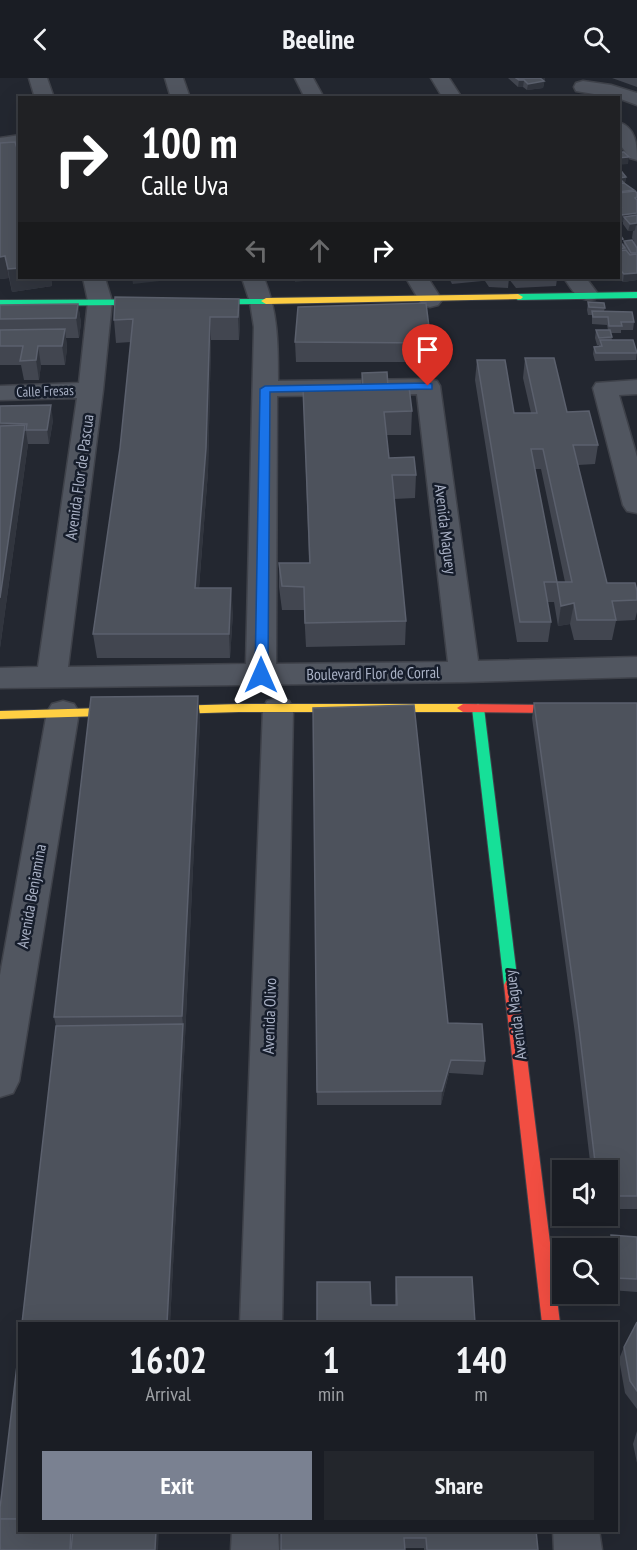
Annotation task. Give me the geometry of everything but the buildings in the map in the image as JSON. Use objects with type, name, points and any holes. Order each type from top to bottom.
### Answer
[{"type":"street","points":[[38,78],[44,96]]},
{"type":"street","points":[[174,78],[180,96]]},
{"type":"street","points":[[304,78],[314,96]]},
{"type":"street","points":[[440,78],[452,96]]},
{"type":"street","points":[[584,87],[611,91],[637,99]]},
{"type":"street","points":[[611,91],[629,89],[637,92]]},
{"type":"street","points":[[0,144],[18,141]]},
{"type":"street","points":[[0,158],[18,155]]},
{"type":"street","points":[[253,279],[262,302],[266,327],[261,675]]},
{"type":"street","points":[[418,279],[430,300]]},
{"type":"street","points":[[0,303],[97,289],[262,302],[430,300],[581,286],[637,296]]},
{"type":"street","name":"Avenida Flor de Pascua","points":[[52,677],[91,390],[97,289]]},
{"type":"street","name":"Avenida Maguey","points":[[265,389],[428,386],[464,672]]},
{"type":"street","points":[[637,387],[605,388],[637,506]]},
{"type":"street","name":"Calle Fresas","points":[[0,393],[91,390]]},
{"type":"street","name":"Boulevard Flor de Corral","points":[[0,678],[464,672],[637,667]]},
{"type":"street","name":"Avenida Maguey","points":[[478,708],[551,1322]]},
{"type":"street","points":[[0,715],[278,709],[637,710]]},
{"type":"street","name":"Avenida Olivo","points":[[261,1322],[278,709]]},
{"type":"street","name":"Avenida Benjamina","points":[[0,1081],[63,712]]},
{"type":"street","points":[[255,1532],[255,1550]]},
{"type":"street","points":[[576,1532],[578,1550]]},
{"type":"traffic: fast","points":[[518,297],[637,295]]},
{"type":"traffic: fast","points":[[0,303],[266,301]]},
{"type":"traffic: fast","points":[[478,708],[511,985]]},
{"type":"traffic: slow","points":[[266,301],[518,297]]},
{"type":"traffic: slow","points":[[0,715],[239,708],[463,708]]},
{"type":"traffic: jam","points":[[463,708],[637,710]]},
{"type":"traffic: jam","points":[[511,985],[551,1322]]},
{"type":"route","points":[[261,675],[265,389],[428,386]]}]
